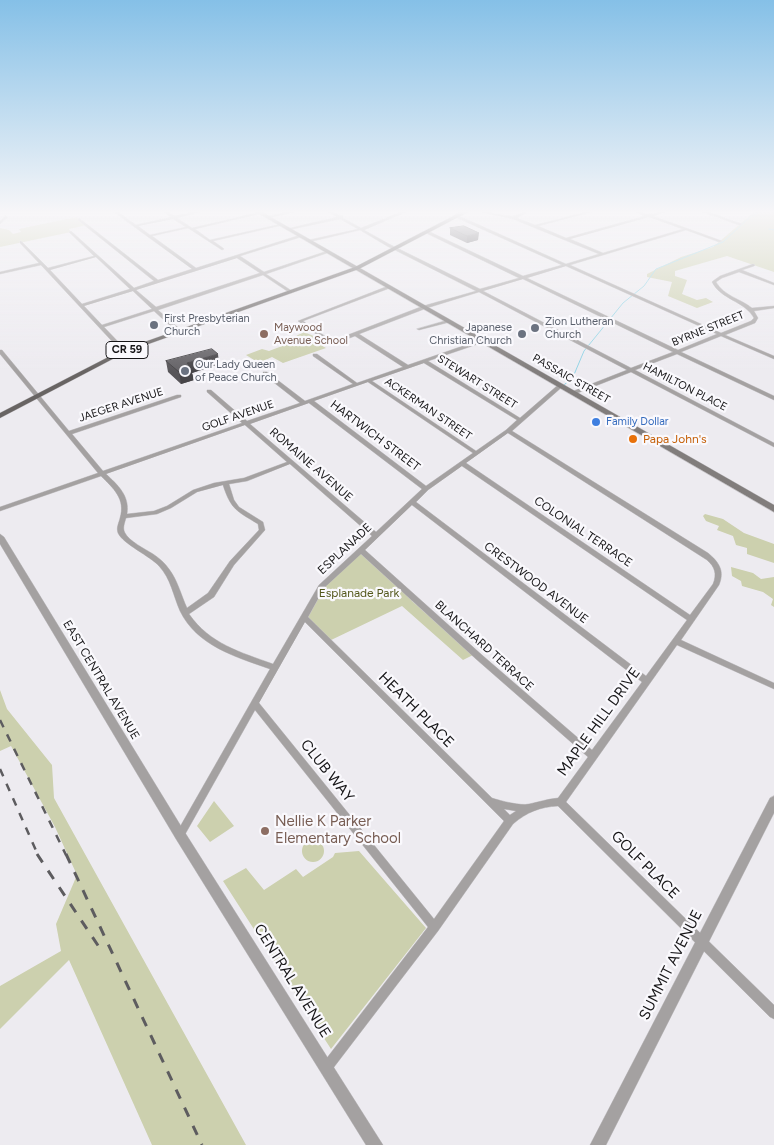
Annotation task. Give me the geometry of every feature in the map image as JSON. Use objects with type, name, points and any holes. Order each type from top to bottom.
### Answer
[{"type":"main road","name":"PASSAIC STREET","points":[[352,265],[774,509]]},
{"type":"main road","name":"CR 59","points":[[0,416],[124,351],[362,265]]},
{"type":"street","points":[[0,273],[35,265]]},
{"type":"street","points":[[43,265],[124,351]]},
{"type":"street","points":[[47,270],[63,265]]},
{"type":"street","points":[[107,265],[180,332]]},
{"type":"street","points":[[136,265],[156,282]]},
{"type":"street","points":[[190,265],[195,269]]},
{"type":"street","points":[[81,306],[207,265]]},
{"type":"street","points":[[251,265],[291,292]]},
{"type":"street","points":[[101,327],[286,265]]},
{"type":"street","name":"HAMILTON PLACE","points":[[431,265],[774,445]]},
{"type":"street","points":[[500,265],[774,398]]},
{"type":"street","points":[[389,287],[300,321],[332,343],[425,307],[565,265]]},
{"type":"street","points":[[568,265],[774,358]]},
{"type":"street","name":"BYRNE STREET","points":[[573,393],[753,322],[755,315],[750,310],[714,284],[718,278],[752,265]]},
{"type":"street","points":[[738,270],[774,284]]},
{"type":"street","points":[[750,310],[774,306]]},
{"type":"street","points":[[419,329],[448,321]]},
{"type":"street","points":[[355,334],[407,367]]},
{"type":"street","name":"GOLF AVENUE","points":[[0,509],[482,341]]},
{"type":"street","points":[[0,351],[102,474],[122,495],[125,508],[120,527],[122,534],[152,556],[166,570],[185,613],[196,627],[220,648],[275,668]]},
{"type":"street","points":[[316,355],[357,385]]},
{"type":"street","name":"STEWART STREET","points":[[424,361],[520,420]]},
{"type":"street","name":"HARTWICH STREET","points":[[264,373],[426,489]]},
{"type":"street","name":"ACKERMAN STREET","points":[[369,380],[476,453]]},
{"type":"street","name":"ESPLANADE","points":[[180,835],[321,587],[426,489],[508,431],[560,386]]},
{"type":"street","name":"ROMAINE AVENUE","points":[[209,391],[376,535]]},
{"type":"street","name":"JAEGER AVENUE","points":[[69,433],[179,396]]},
{"type":"street","name":"MAPLE HILL DRIVE","points":[[508,431],[712,559],[719,570],[719,580],[560,802]]},
{"type":"street","points":[[124,516],[154,513],[168,507],[195,490],[246,480],[291,462]]},
{"type":"street","name":"COLONIAL TERRACE","points":[[462,463],[691,620]]},
{"type":"street","points":[[185,613],[211,595],[232,563],[262,530],[260,523],[237,508],[231,500],[224,483]]},
{"type":"street","name":"CRESTWOOD AVENUE","points":[[412,502],[647,681]]},
{"type":"street","name":"EAST CENTRAL AVENUE","points":[[0,537],[180,835]]},
{"type":"street","name":"BLANCHARD TERRACE","points":[[361,550],[479,657],[593,756]]},
{"type":"street","name":"HEATH PLACE","points":[[304,617],[510,821]]},
{"type":"street","points":[[676,641],[774,686]]},
{"type":"street","name":"CLUB WAY","points":[[254,704],[434,926]]},
{"type":"street","points":[[488,800],[502,806],[528,808]]},
{"type":"street","name":"SUMMIT AVENUE","points":[[598,1145],[774,800]]},
{"type":"street","points":[[327,1067],[434,926],[510,821],[528,808],[540,804],[560,802]]},
{"type":"street","name":"GOLF PLACE","points":[[560,802],[774,1013]]},
{"type":"street","name":"CENTRAL AVENUE","points":[[180,835],[375,1145]]},
{"type":"green space","points":[[664,265],[694,265],[675,271],[675,276],[687,280],[682,294],[697,300],[706,298],[713,302],[697,308],[668,296],[672,282],[647,277],[647,274]]},
{"type":"green space","points":[[755,265],[774,265],[774,272]]},
{"type":"green space","points":[[304,332],[316,337],[312,340],[326,348],[283,363],[272,357],[259,363],[246,355],[262,349],[269,351],[298,340],[294,337]]},
{"type":"green space","points":[[705,514],[723,519],[744,533],[774,544],[774,563],[747,554],[747,548],[736,545],[733,536],[717,530],[719,526],[706,521],[703,516]]},
{"type":"green space","name":"Esplanade Park","points":[[361,550],[415,599],[412,601],[473,655],[463,660],[402,606],[329,641],[304,617],[321,587]]},
{"type":"green space","points":[[731,567],[753,573],[761,579],[774,577],[774,607],[771,605],[773,599],[763,592],[742,586],[741,581],[732,576]]},
{"type":"green space","points":[[0,690],[7,709],[52,765],[54,798],[246,1145],[152,1145],[69,960],[0,1029],[0,986],[61,951],[56,924],[77,875],[55,827],[11,746],[0,751]]},
{"type":"green space","points":[[214,801],[234,826],[210,842],[197,826]]},
{"type":"green space","points":[[313,840],[321,843],[324,851],[321,859],[313,862],[305,859],[302,851],[305,843]]},
{"type":"green space","points":[[359,851],[426,928],[331,1049],[223,881],[246,868],[264,890],[296,869],[303,877],[333,857],[335,853]]},
{"type":"building","points":[[212,349],[218,354],[187,363],[192,369],[179,372],[166,361]]},
{"type":"waterway","points":[[564,385],[573,377],[584,351],[623,303],[644,286],[656,269],[665,265]]},
{"type":"railway","points":[[0,720],[66,855]]},
{"type":"railway","points":[[0,769],[38,855]]},
{"type":"railway","points":[[37,854],[99,947]]},
{"type":"railway","points":[[66,854],[202,1145]]},
{"type":"place","name":"First Presbyterian Church","points":[[154,325]]},
{"type":"place","name":"Zion Lutheran Church","points":[[535,328]]},
{"type":"place","name":"Maywood Avenue School","points":[[264,334]]},
{"type":"place","name":"Japanese Christian Church","points":[[522,334]]},
{"type":"place","name":"Our Lady Queen of Peace Church","points":[[185,371]]},
{"type":"place","name":"Family Dollar","points":[[596,422]]},
{"type":"place","name":"Papa John's","points":[[633,439]]},
{"type":"place","name":"Nellie K Parker Elementary School","points":[[265,831]]}]
